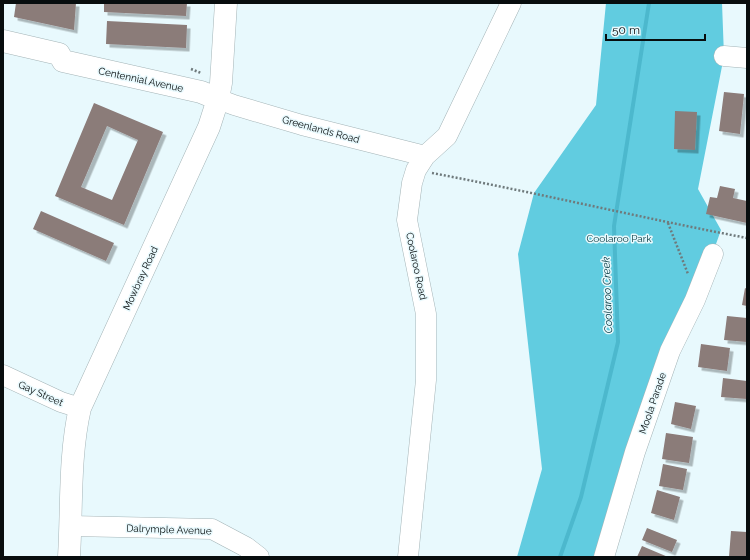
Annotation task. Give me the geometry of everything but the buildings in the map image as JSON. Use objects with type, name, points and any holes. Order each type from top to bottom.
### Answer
[{"type":"main road","name":"Mowbray Road","points":[[69,557],[73,449],[75,429],[80,408],[209,127],[218,99],[222,77],[226,3]]},
{"type":"main road","name":"Centennial Avenue","points":[[3,41],[59,54],[63,61],[201,92],[218,99]]},
{"type":"main road","name":"Centennial Avenue","points":[[3,55],[55,67],[63,61]]},
{"type":"street","name":"Coolaroo Road","points":[[408,557],[426,380],[426,314],[407,220],[412,183],[416,170],[427,165],[446,136],[512,3]]},
{"type":"street","points":[[724,56],[747,58]]},
{"type":"street","name":"Greenlands Road","points":[[218,99],[427,165]]},
{"type":"street","name":"Moola Parade","points":[[604,557],[634,452],[670,351],[695,300],[713,254]]},
{"type":"street","name":"Gay Street","points":[[3,375],[61,402],[80,408]]},
{"type":"street","name":"Dalrymple Avenue","points":[[70,526],[212,529],[246,547],[259,557]]},
{"type":"path","points":[[191,69],[206,75]]},
{"type":"path","points":[[427,165],[534,193],[747,238]]},
{"type":"path","points":[[668,222],[686,267],[695,300]]},
{"type":"green space","name":"Coolaroo Park","points":[[606,3],[722,3],[724,56],[698,189],[721,230],[604,557],[517,557],[542,469],[518,254],[534,193],[596,105]]},
{"type":"waterway","name":"Coolaroo Creek","points":[[560,557],[581,497],[618,342],[614,226],[649,3]]}]
